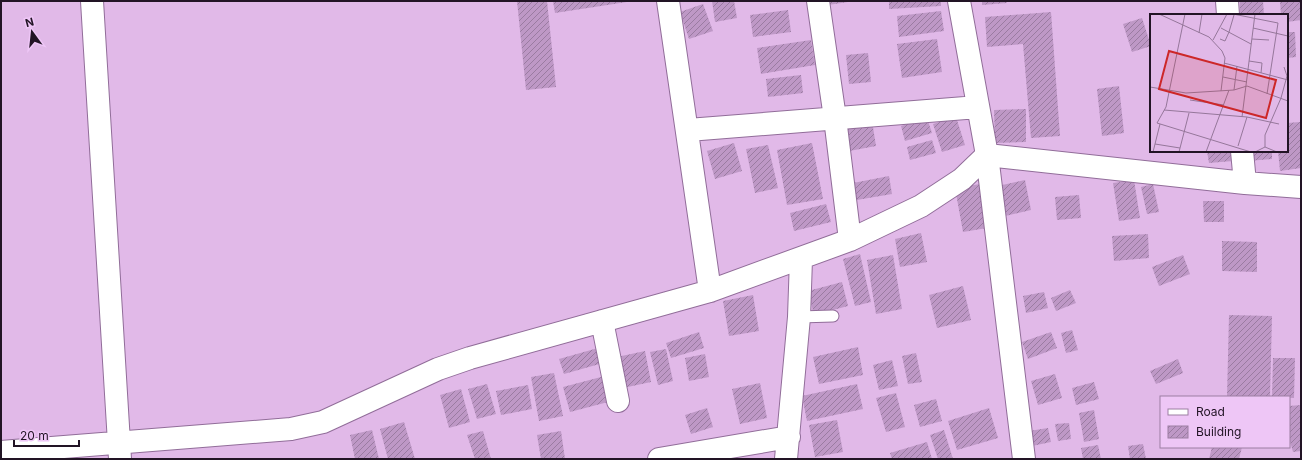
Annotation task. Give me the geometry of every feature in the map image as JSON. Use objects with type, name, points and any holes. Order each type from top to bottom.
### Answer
[{"type":"street","points":[[92,1],[120,451]]},
{"type":"street","points":[[668,1],[688,130],[710,291]]},
{"type":"street","points":[[818,1],[835,118],[850,240]]},
{"type":"street","points":[[959,1],[987,155],[1024,459]]},
{"type":"street","points":[[1227,1],[1228,14]]},
{"type":"street","points":[[688,130],[978,107]]},
{"type":"street","points":[[1242,152],[1245,184]]},
{"type":"street","points":[[1,452],[120,451],[291,429],[323,422],[438,369],[470,358],[710,291],[850,240],[921,206],[962,179],[987,155]]},
{"type":"street","points":[[987,155],[1245,184],[1301,187]]},
{"type":"street","points":[[786,459],[799,317],[801,259]]},
{"type":"street","points":[[602,321],[618,401]]},
{"type":"street","points":[[659,459],[789,437]]},
{"type":"lane","points":[[799,317],[833,316]]},
{"type":"building","points":[[517,1],[547,1],[556,87],[526,90]]},
{"type":"building","points":[[553,1],[627,1],[627,2],[555,13]]},
{"type":"building","points":[[712,1],[734,1],[737,18],[715,22]]},
{"type":"building","points":[[828,1],[848,1],[848,2],[828,5]]},
{"type":"building","points":[[889,1],[941,1],[941,6],[889,9]]},
{"type":"building","points":[[982,1],[1006,1],[1007,3],[982,5]]},
{"type":"building","points":[[1240,1],[1263,1],[1264,14],[1240,14]]},
{"type":"building","points":[[1280,1],[1301,1],[1301,20],[1288,22],[1288,14],[1281,14]]},
{"type":"building","points":[[703,4],[713,31],[689,39],[680,12]]},
{"type":"building","points":[[788,10],[791,32],[753,37],[750,15]]},
{"type":"building","points":[[941,11],[944,31],[899,37],[897,16]]},
{"type":"building","points":[[1051,12],[1060,136],[1031,138],[1023,44],[987,47],[985,17]]},
{"type":"building","points":[[1142,18],[1150,46],[1132,52],[1123,24]]},
{"type":"building","points":[[1288,32],[1295,32],[1296,57],[1288,58]]},
{"type":"building","points":[[937,39],[942,72],[902,78],[897,44]]},
{"type":"building","points":[[811,40],[815,65],[761,74],[757,48]]},
{"type":"building","points":[[868,53],[871,82],[849,84],[846,55]]},
{"type":"building","points":[[801,75],[803,93],[768,97],[766,79]]},
{"type":"building","points":[[1119,86],[1124,133],[1102,136],[1097,89]]},
{"type":"building","points":[[1288,88],[1289,109],[1288,109]]},
{"type":"building","points":[[1026,109],[1026,142],[995,143],[994,110]]},
{"type":"building","points":[[956,117],[965,145],[942,152],[933,124]]},
{"type":"building","points":[[927,118],[932,133],[905,141],[901,126]]},
{"type":"building","points":[[872,121],[876,146],[844,152],[839,127]]},
{"type":"building","points":[[1300,122],[1301,168],[1280,171],[1278,152],[1288,152],[1288,123]]},
{"type":"building","points":[[932,140],[936,153],[910,160],[907,147]]},
{"type":"building","points":[[734,143],[742,171],[715,179],[707,151]]},
{"type":"building","points":[[812,143],[823,199],[787,205],[777,150]]},
{"type":"building","points":[[768,145],[778,188],[755,193],[746,149]]},
{"type":"building","points":[[1207,152],[1232,152],[1233,161],[1209,163]]},
{"type":"building","points":[[1248,152],[1272,152],[1272,159],[1248,161]]},
{"type":"building","points":[[889,176],[892,194],[851,201],[848,184]]},
{"type":"building","points":[[1025,180],[1031,210],[1005,216],[998,186]]},
{"type":"building","points":[[1134,180],[1140,218],[1119,221],[1113,183]]},
{"type":"building","points":[[980,184],[987,228],[963,232],[955,188]]},
{"type":"building","points":[[1153,184],[1159,212],[1147,214],[1141,187]]},
{"type":"building","points":[[1079,195],[1081,218],[1057,220],[1055,197]]},
{"type":"building","points":[[1203,201],[1224,201],[1224,222],[1204,222]]},
{"type":"building","points":[[826,204],[831,222],[794,231],[790,213]]},
{"type":"building","points":[[921,233],[927,262],[900,267],[895,239]]},
{"type":"building","points":[[1148,234],[1149,258],[1114,261],[1112,236]]},
{"type":"building","points":[[1222,241],[1257,242],[1257,272],[1222,271]]},
{"type":"building","points":[[860,254],[871,302],[855,306],[843,259]]},
{"type":"building","points":[[893,255],[902,309],[876,314],[867,260]]},
{"type":"building","points":[[1183,255],[1190,274],[1159,286],[1152,267]]},
{"type":"building","points":[[842,282],[848,306],[814,315],[808,291]]},
{"type":"building","points":[[963,286],[971,320],[937,328],[929,295]]},
{"type":"building","points":[[1070,290],[1076,303],[1056,311],[1051,298]]},
{"type":"building","points":[[1044,292],[1048,308],[1026,313],[1023,296]]},
{"type":"building","points":[[753,295],[759,331],[729,336],[723,301]]},
{"type":"building","points":[[1229,315],[1272,316],[1270,396],[1227,396]]},
{"type":"building","points":[[1072,330],[1078,350],[1066,353],[1061,333]]},
{"type":"building","points":[[699,332],[704,348],[671,358],[666,343]]},
{"type":"building","points":[[1051,332],[1057,348],[1028,359],[1022,342]]},
{"type":"building","points":[[858,347],[863,375],[819,384],[813,357]]},
{"type":"building","points":[[598,348],[603,363],[564,374],[559,359]]},
{"type":"building","points":[[666,349],[673,381],[658,385],[650,352]]},
{"type":"building","points":[[645,351],[651,382],[623,388],[617,357]]},
{"type":"building","points":[[916,353],[922,382],[908,384],[902,356]]},
{"type":"building","points":[[705,354],[709,377],[689,381],[685,358]]},
{"type":"building","points":[[1273,358],[1295,358],[1294,398],[1290,398],[1290,396],[1272,396]]},
{"type":"building","points":[[1178,359],[1183,373],[1156,384],[1150,371]]},
{"type":"building","points":[[892,360],[898,386],[879,390],[873,365]]},
{"type":"building","points":[[554,373],[563,416],[539,421],[531,377]]},
{"type":"building","points":[[1055,374],[1062,398],[1038,405],[1031,381]]},
{"type":"building","points":[[601,377],[608,402],[570,412],[563,387]]},
{"type":"building","points":[[1094,382],[1099,399],[1076,405],[1072,388]]},
{"type":"building","points":[[760,383],[767,418],[740,424],[732,389]]},
{"type":"building","points":[[487,384],[496,414],[477,419],[468,389]]},
{"type":"building","points":[[857,384],[863,409],[807,421],[802,396]]},
{"type":"building","points":[[528,385],[532,409],[501,415],[496,391]]},
{"type":"building","points":[[461,389],[470,422],[449,428],[440,395]]},
{"type":"building","points":[[896,393],[905,427],[886,432],[876,398]]},
{"type":"building","points":[[936,399],[942,421],[920,427],[914,405]]},
{"type":"building","points":[[1301,405],[1301,451],[1293,452],[1290,442],[1290,406]]},
{"type":"building","points":[[707,408],[713,427],[691,434],[685,415]]},
{"type":"building","points":[[989,408],[998,438],[957,450],[948,421]]},
{"type":"building","points":[[1094,410],[1099,439],[1084,442],[1079,413]]},
{"type":"building","points":[[837,420],[843,452],[815,457],[809,425]]},
{"type":"building","points":[[404,422],[415,459],[388,459],[380,429]]},
{"type":"building","points":[[1069,423],[1071,439],[1058,441],[1055,424]]},
{"type":"building","points":[[1048,428],[1051,442],[1032,446],[1029,431]]},
{"type":"building","points":[[372,430],[379,459],[355,459],[350,435]]},
{"type":"building","points":[[944,430],[953,459],[938,459],[930,435]]},
{"type":"building","points":[[483,431],[491,459],[475,459],[467,435]]},
{"type":"building","points":[[561,431],[565,459],[541,459],[537,435]]},
{"type":"building","points":[[927,442],[932,459],[892,459],[890,453]]},
{"type":"building","points":[[1143,444],[1146,459],[1130,459],[1128,446]]},
{"type":"building","points":[[1098,445],[1101,459],[1083,459],[1081,448]]},
{"type":"building","points":[[1212,448],[1242,448],[1239,459],[1209,459]]}]
